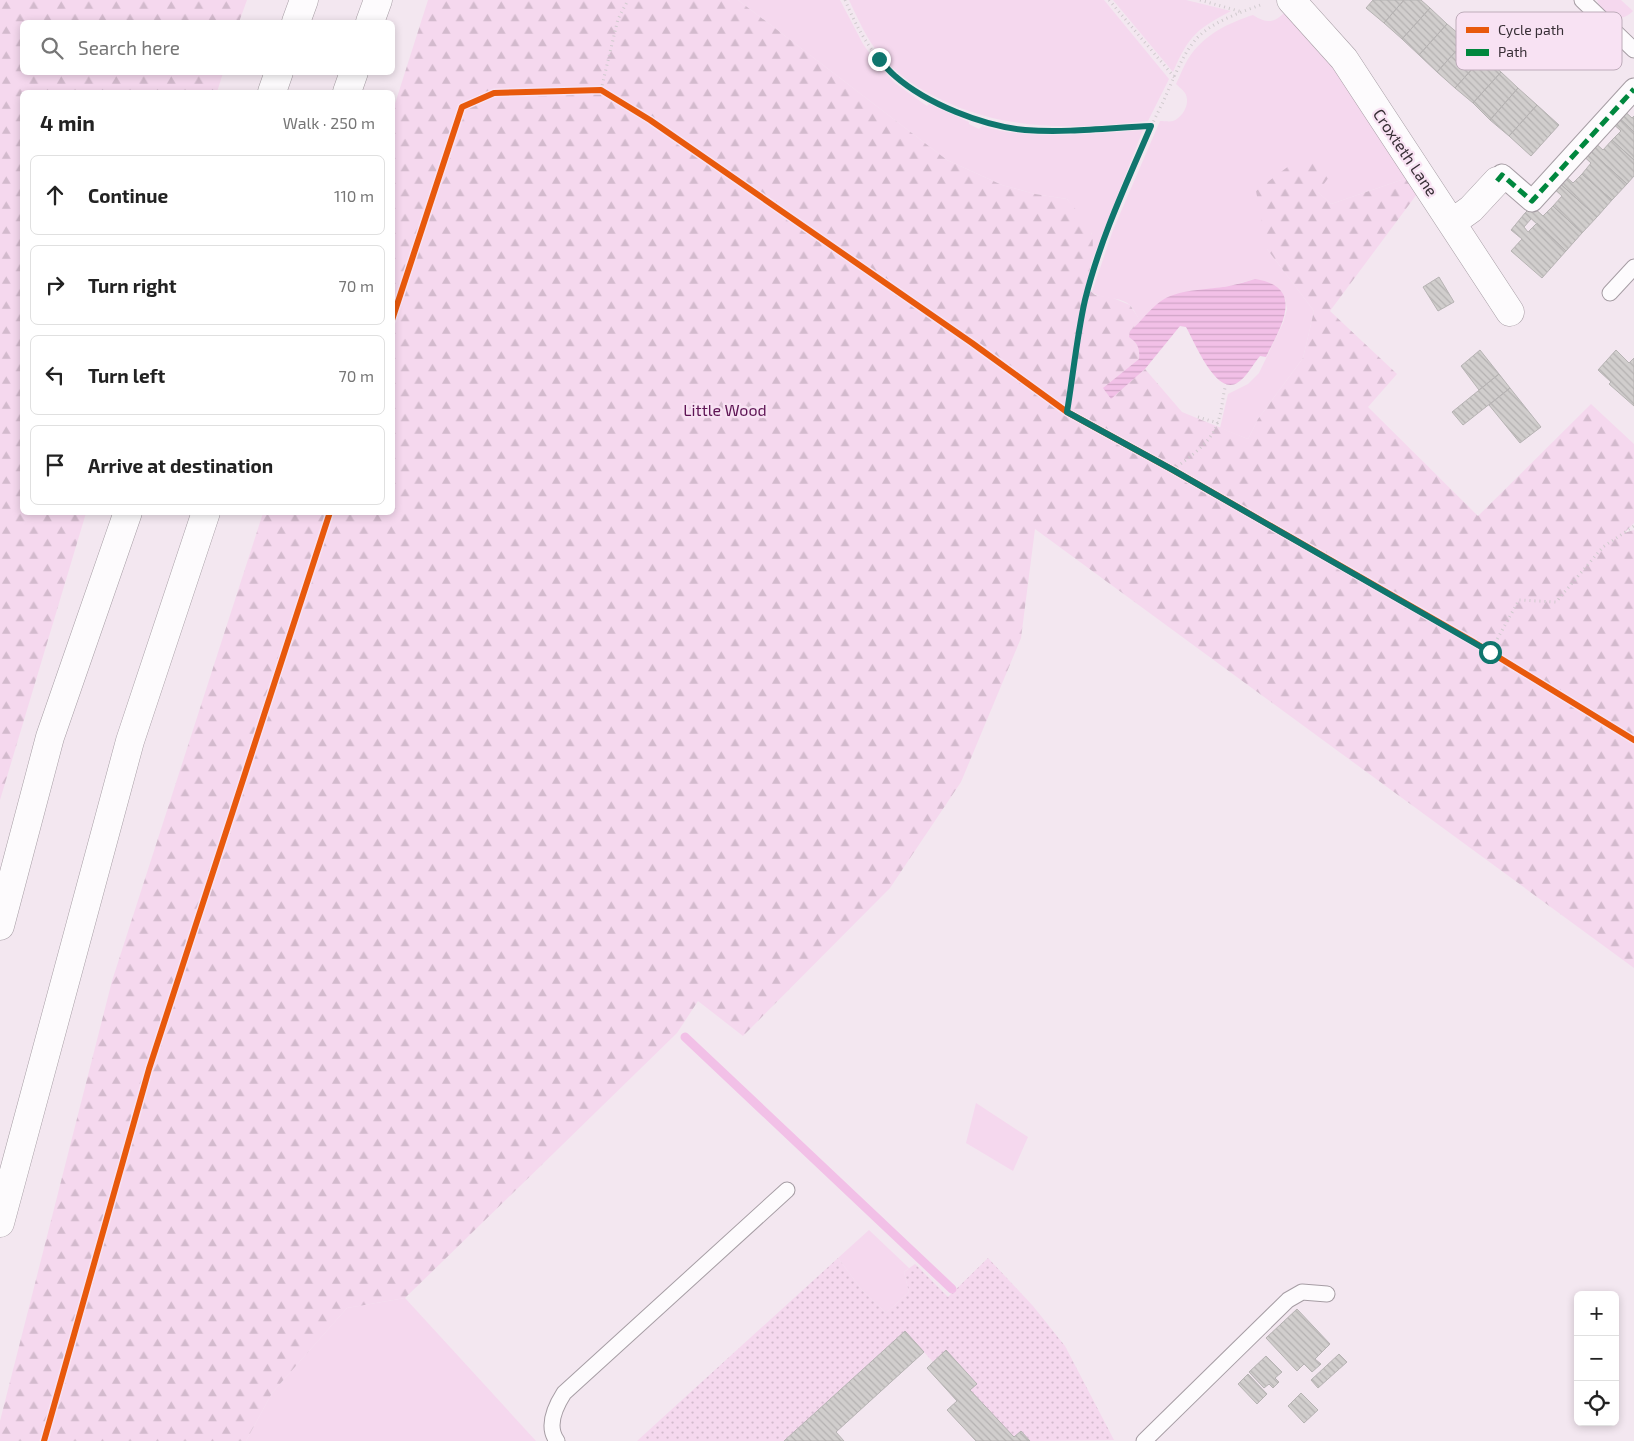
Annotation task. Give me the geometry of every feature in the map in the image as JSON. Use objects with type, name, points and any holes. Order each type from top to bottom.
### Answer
[{"type":"main road","points":[[297,20],[304,0]]},
{"type":"main road","points":[[371,20],[378,0]]},
{"type":"main road","name":"Croxteth Lane","points":[[1279,1],[1344,59],[1453,222],[1510,312]]},
{"type":"main road","points":[[273,90],[278,75]]},
{"type":"main road","points":[[348,90],[353,75]]},
{"type":"main road","points":[[1453,222],[1471,209],[1497,181]]},
{"type":"main road","points":[[0,926],[50,737],[127,515]]},
{"type":"main road","points":[[0,1223],[130,741],[205,515]]},
{"type":"street","points":[[1497,181],[1502,175],[1532,202],[1634,89]]},
{"type":"lane","points":[[1582,0],[1594,12]]},
{"type":"lane","points":[[1622,38],[1634,50]]},
{"type":"lane","points":[[1610,293],[1634,267]]},
{"type":"lane","points":[[557,1441],[552,1423],[555,1407],[564,1393],[787,1190]]},
{"type":"lane","points":[[1144,1441],[1288,1300],[1302,1292],[1326,1294]]},
{"type":"path","points":[[601,90],[618,20],[628,0]]},
{"type":"path","points":[[844,0],[865,40],[895,76],[929,98],[969,117],[1000,126],[1024,130],[1151,126]]},
{"type":"path","points":[[1109,0],[1175,78]]},
{"type":"path","points":[[1200,0],[1243,12]]},
{"type":"path","points":[[1067,412],[1085,301],[1097,260],[1151,126],[1187,52],[1199,36],[1213,25],[1243,12],[1279,1]]},
{"type":"path","points":[[591,90],[601,90],[609,95]]},
{"type":"path","points":[[1173,470],[1204,445],[1218,423],[1225,388]]},
{"type":"path","points":[[1059,406],[1075,417]]},
{"type":"path","points":[[1198,417],[1218,423]]},
{"type":"path","points":[[1165,465],[1182,474]]},
{"type":"path","points":[[1499,658],[1487,651],[1519,600],[1556,602],[1603,547],[1634,526]]},
{"type":"green space","points":[[0,0],[247,0],[240,20],[20,20],[20,75],[222,75],[218,90],[20,90],[20,515],[85,515],[0,800]]},
{"type":"green space","name":"Little Wood","points":[[428,0],[738,0],[947,160],[1002,185],[1035,194],[1067,199],[1091,230],[1093,241],[1092,254],[1086,287],[1095,295],[1113,298],[1130,305],[1141,322],[1130,331],[1140,350],[1139,359],[1104,388],[1111,399],[1145,369],[1182,412],[1248,439],[1258,419],[1303,358],[1314,311],[1267,249],[1256,191],[1298,159],[1317,160],[1329,177],[1318,192],[1331,204],[1413,176],[1417,194],[1330,311],[1397,374],[1368,407],[1478,516],[1591,404],[1634,444],[1634,523],[1624,533],[1634,530],[1634,968],[1035,529],[1021,638],[961,782],[890,888],[743,1036],[698,1001],[677,1033],[405,1298],[347,1308],[272,1393],[246,1441],[0,1441],[0,1421],[112,981],[262,515],[395,515],[395,104]]},
{"type":"green space","points":[[738,0],[840,0],[863,44],[875,61],[895,83],[927,106],[929,104],[969,122],[969,124],[979,129],[982,126],[1012,133],[1048,135],[1143,130],[1091,263],[1092,234],[1067,199],[1035,194],[1002,185],[947,160]]},
{"type":"green space","points":[[849,0],[1104,0],[1169,79],[1148,121],[1095,126],[1043,126],[992,118],[942,100],[917,87],[902,76],[881,56],[871,43]]},
{"type":"green space","points":[[1113,0],[1186,0],[1231,11],[1195,34],[1184,49],[1173,72]]},
{"type":"green space","points":[[1597,0],[1621,0],[1633,11],[1622,18],[1622,12],[1604,12]]},
{"type":"green space","points":[[1285,12],[1328,59],[1413,176],[1331,204],[1318,192],[1267,249],[1314,311],[1303,358],[1258,419],[1248,439],[1220,428],[1228,394],[1248,384],[1259,373],[1283,323],[1287,309],[1285,298],[1255,279],[1229,286],[1179,294],[1164,299],[1141,322],[1126,302],[1092,292],[1113,230],[1160,121],[1173,121],[1185,109],[1187,97],[1176,84],[1188,59],[1201,43],[1225,26],[1253,15],[1262,20],[1270,21]]},
{"type":"green space","points":[[976,1103],[1028,1137],[1013,1171],[966,1143]]},
{"type":"green space","points":[[869,1230],[909,1268],[904,1272],[909,1292],[886,1313],[862,1290],[838,1258]]},
{"type":"green space","points":[[838,1258],[862,1290],[886,1313],[909,1292],[904,1272],[915,1264],[948,1297],[988,1258],[1033,1306],[1065,1346],[1114,1440],[1030,1441],[1021,1431],[1014,1437],[970,1390],[977,1384],[946,1350],[933,1362],[905,1331],[784,1441],[637,1441]]},
{"type":"green space","points":[[405,1298],[536,1441],[246,1441],[272,1393],[347,1308]]},
{"type":"shaded area","points":[[1255,279],[1271,283],[1281,290],[1285,300],[1285,310],[1278,334],[1266,357],[1260,356],[1241,380],[1229,385],[1221,382],[1200,354],[1186,327],[1180,326],[1145,369],[1111,399],[1103,388],[1139,359],[1138,346],[1129,337],[1130,331],[1159,302],[1179,293],[1229,286]]},
{"type":"building","points":[[1373,0],[1404,0],[1384,23],[1366,8]]},
{"type":"building","points":[[1404,0],[1421,0],[1430,8],[1402,39],[1384,23]]},
{"type":"building","points":[[1430,8],[1447,24],[1419,55],[1402,39]]},
{"type":"building","points":[[1447,24],[1456,32],[1456,51],[1437,72],[1419,55]]},
{"type":"building","points":[[1456,51],[1456,70],[1471,70],[1455,88],[1437,72]]},
{"type":"building","points":[[1471,70],[1499,70],[1501,72],[1473,103],[1455,88]]},
{"type":"building","points":[[1501,72],[1518,88],[1490,120],[1473,103]]},
{"type":"building","points":[[1518,88],[1537,105],[1509,136],[1490,120]]},
{"type":"building","points":[[1537,105],[1559,125],[1531,156],[1509,136]]},
{"type":"building","points":[[1621,108],[1632,118],[1634,116],[1634,132],[1615,114]]},
{"type":"building","points":[[1615,114],[1634,132],[1634,160],[1612,140],[1621,131],[1610,121]]},
{"type":"building","points":[[1592,140],[1603,150],[1612,140],[1634,160],[1634,176],[1627,184],[1586,147]]},
{"type":"building","points":[[1586,147],[1627,184],[1612,200],[1582,174],[1591,163],[1580,153]]},
{"type":"building","points":[[1562,173],[1573,183],[1582,174],[1612,200],[1597,217],[1556,180]]},
{"type":"building","points":[[1556,180],[1597,217],[1582,233],[1553,206],[1562,196],[1551,186]]},
{"type":"building","points":[[1532,206],[1543,216],[1553,206],[1582,233],[1566,251],[1525,213]]},
{"type":"building","points":[[1525,213],[1531,219],[1524,227],[1528,232],[1537,223],[1566,251],[1542,278],[1511,251],[1522,239],[1511,230]]},
{"type":"building","points":[[1439,277],[1454,302],[1438,311],[1423,287]]},
{"type":"building","points":[[1480,350],[1499,374],[1479,390],[1461,366]]},
{"type":"building","points":[[1616,350],[1629,363],[1634,358],[1634,406],[1609,384],[1611,382],[1598,370]]},
{"type":"building","points":[[1499,374],[1510,388],[1463,425],[1452,412]]},
{"type":"building","points":[[1510,388],[1541,427],[1520,443],[1489,405]]},
{"type":"building","points":[[1297,1309],[1330,1344],[1315,1359],[1321,1364],[1312,1372],[1304,1364],[1297,1371],[1266,1338]]},
{"type":"building","points":[[905,1331],[924,1352],[836,1432],[844,1441],[784,1441]]},
{"type":"building","points":[[946,1350],[977,1384],[970,1390],[1014,1437],[1021,1431],[1030,1441],[976,1441],[947,1410],[957,1401],[927,1368]]},
{"type":"building","points":[[1339,1354],[1347,1362],[1318,1388],[1311,1380]]},
{"type":"building","points":[[1266,1356],[1282,1372],[1275,1378],[1279,1382],[1273,1388],[1269,1384],[1264,1388],[1249,1372]]},
{"type":"building","points":[[1248,1374],[1267,1394],[1257,1404],[1238,1384]]},
{"type":"building","points":[[1301,1393],[1318,1410],[1304,1423],[1288,1406]]},
{"type":"waterway","points":[[685,1037],[952,1289]]},
{"type":"marked path","points":[[1497,181],[1502,175],[1532,201],[1634,89]]},
{"type":"cycle path","points":[[395,311],[462,107],[494,93],[601,90],[650,120],[972,343],[1067,412],[1173,470],[1472,641],[1634,740]]},
{"type":"cycle path","points":[[44,1441],[149,1069],[329,515]]},
{"type":"route","points":[[879,59],[895,76],[915,90],[969,117],[1000,126],[1024,130],[1052,130],[1151,126],[1097,260],[1085,301],[1067,412],[1173,470],[1490,652]]}]
